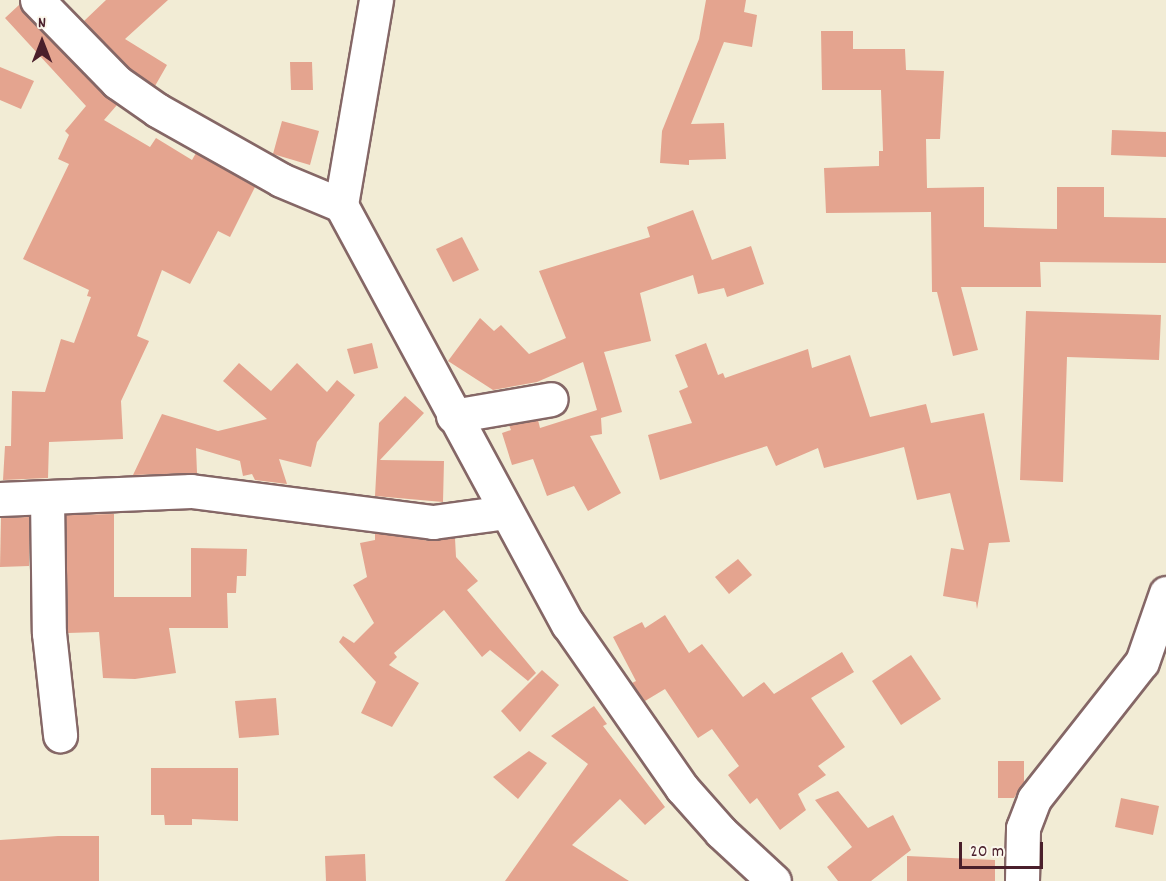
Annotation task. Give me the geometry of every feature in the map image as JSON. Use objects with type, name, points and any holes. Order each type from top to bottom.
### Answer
[{"type":"street","points":[[37,0],[117,81],[157,110],[281,180],[341,205]]},
{"type":"street","points":[[376,0],[341,205],[453,416],[568,624],[682,788],[721,832],[774,881]]},
{"type":"street","points":[[453,416],[551,399]]},
{"type":"street","points":[[0,499],[191,491],[432,522],[506,512]]},
{"type":"street","points":[[47,498],[49,633],[60,735]]},
{"type":"street","points":[[1022,881],[1023,828],[1034,799],[1142,662],[1166,593]]},
{"type":"building","points":[[106,0],[168,0],[125,39],[167,65],[155,86],[129,68],[84,21]]},
{"type":"building","points":[[706,0],[746,0],[744,12],[757,15],[752,47],[724,42],[691,124],[724,123],[726,159],[689,160],[689,165],[660,163],[662,131],[699,39]]},
{"type":"building","points":[[19,5],[117,105],[104,120],[150,147],[156,138],[192,160],[196,153],[255,187],[230,237],[218,231],[190,284],[162,270],[137,336],[149,341],[121,401],[123,439],[49,442],[48,478],[3,480],[5,446],[11,446],[12,391],[45,392],[61,339],[74,343],[91,297],[87,296],[89,290],[23,259],[69,164],[58,159],[69,135],[65,131],[86,106],[5,18]]},
{"type":"building","points":[[821,31],[853,31],[853,49],[905,49],[906,70],[944,71],[940,139],[926,139],[927,188],[984,187],[984,227],[1057,229],[1057,187],[1104,187],[1104,217],[1166,218],[1166,263],[1040,262],[1041,287],[961,287],[978,350],[953,356],[937,292],[932,292],[931,212],[826,213],[824,168],[879,166],[879,151],[883,151],[881,90],[822,90]]},
{"type":"building","points":[[290,62],[312,62],[313,90],[291,90]]},
{"type":"building","points":[[0,67],[34,81],[21,109],[0,100]]},
{"type":"building","points":[[282,121],[319,131],[310,165],[273,154]]},
{"type":"building","points":[[1112,130],[1166,132],[1166,157],[1111,155]]},
{"type":"building","points":[[693,210],[712,260],[751,246],[764,284],[727,297],[724,288],[698,294],[693,275],[640,293],[651,341],[604,352],[622,412],[601,418],[602,434],[590,436],[621,493],[588,511],[574,486],[547,496],[533,459],[512,465],[502,433],[511,430],[509,425],[538,420],[540,428],[597,410],[583,362],[537,382],[493,390],[448,361],[480,318],[494,331],[501,325],[529,354],[566,338],[539,271],[650,237],[647,227]]},
{"type":"building","points":[[462,237],[479,270],[453,282],[436,249]]},
{"type":"building","points":[[1026,311],[1161,315],[1159,360],[1067,357],[1063,482],[1020,480]]},
{"type":"building","points":[[372,343],[378,368],[354,374],[347,349]]},
{"type":"building","points":[[706,343],[718,375],[723,373],[725,378],[808,349],[812,368],[850,355],[870,417],[926,404],[931,423],[984,413],[1010,542],[989,543],[977,609],[976,602],[943,596],[951,548],[964,550],[950,493],[917,500],[904,447],[824,468],[818,448],[776,466],[767,446],[660,480],[648,435],[692,423],[679,391],[688,387],[675,355]]},
{"type":"building","points":[[239,363],[271,391],[297,363],[327,392],[337,380],[355,395],[317,442],[311,467],[279,459],[287,484],[255,480],[252,474],[243,476],[240,461],[196,448],[197,473],[133,475],[162,414],[218,431],[267,419],[223,381]]},
{"type":"building","points":[[405,396],[424,413],[380,460],[444,461],[443,502],[375,496],[379,423]]},
{"type":"building","points":[[114,514],[114,597],[191,597],[191,548],[247,549],[246,576],[237,576],[236,593],[227,593],[228,628],[169,628],[176,673],[135,679],[103,678],[99,632],[68,633],[66,515]]},
{"type":"building","points":[[29,517],[29,566],[0,567],[1,518]]},
{"type":"building","points":[[375,533],[431,541],[455,538],[456,557],[478,581],[467,590],[536,673],[528,681],[490,650],[482,657],[444,610],[394,653],[397,657],[389,665],[419,683],[392,727],[361,713],[376,682],[339,642],[343,636],[354,643],[374,623],[353,585],[367,577],[360,543],[375,540]]},
{"type":"building","points":[[738,559],[752,575],[729,594],[715,577]]},
{"type":"building","points":[[665,615],[689,653],[702,644],[743,697],[764,682],[774,694],[842,652],[854,672],[811,698],[845,747],[818,766],[826,775],[798,794],[806,810],[780,830],[757,798],[750,804],[728,775],[739,766],[712,729],[698,738],[665,689],[645,701],[632,683],[636,681],[613,637],[642,622],[645,628]]},
{"type":"building","points":[[911,655],[941,699],[901,725],[872,681]]},
{"type":"building","points":[[542,670],[559,685],[520,732],[501,711]]},
{"type":"building","points":[[276,698],[279,735],[239,738],[235,701]]},
{"type":"building","points":[[594,706],[607,724],[603,726],[665,807],[645,825],[620,799],[572,845],[629,881],[505,881],[588,764],[551,736]]},
{"type":"building","points":[[529,751],[547,763],[518,799],[493,777]]},
{"type":"building","points":[[998,761],[1024,761],[1024,782],[1014,798],[998,798]]},
{"type":"building","points":[[151,768],[238,768],[238,821],[192,819],[192,825],[165,825],[164,815],[151,815]]},
{"type":"building","points":[[838,791],[868,828],[893,815],[911,850],[871,881],[838,881],[827,867],[852,847],[815,800]]},
{"type":"building","points":[[1121,798],[1159,806],[1153,835],[1115,827]]},
{"type":"building","points":[[99,836],[99,881],[0,881],[0,840]]},
{"type":"building","points":[[365,854],[366,881],[326,881],[325,856]]},
{"type":"building","points":[[907,856],[995,860],[995,881],[907,881]]}]
